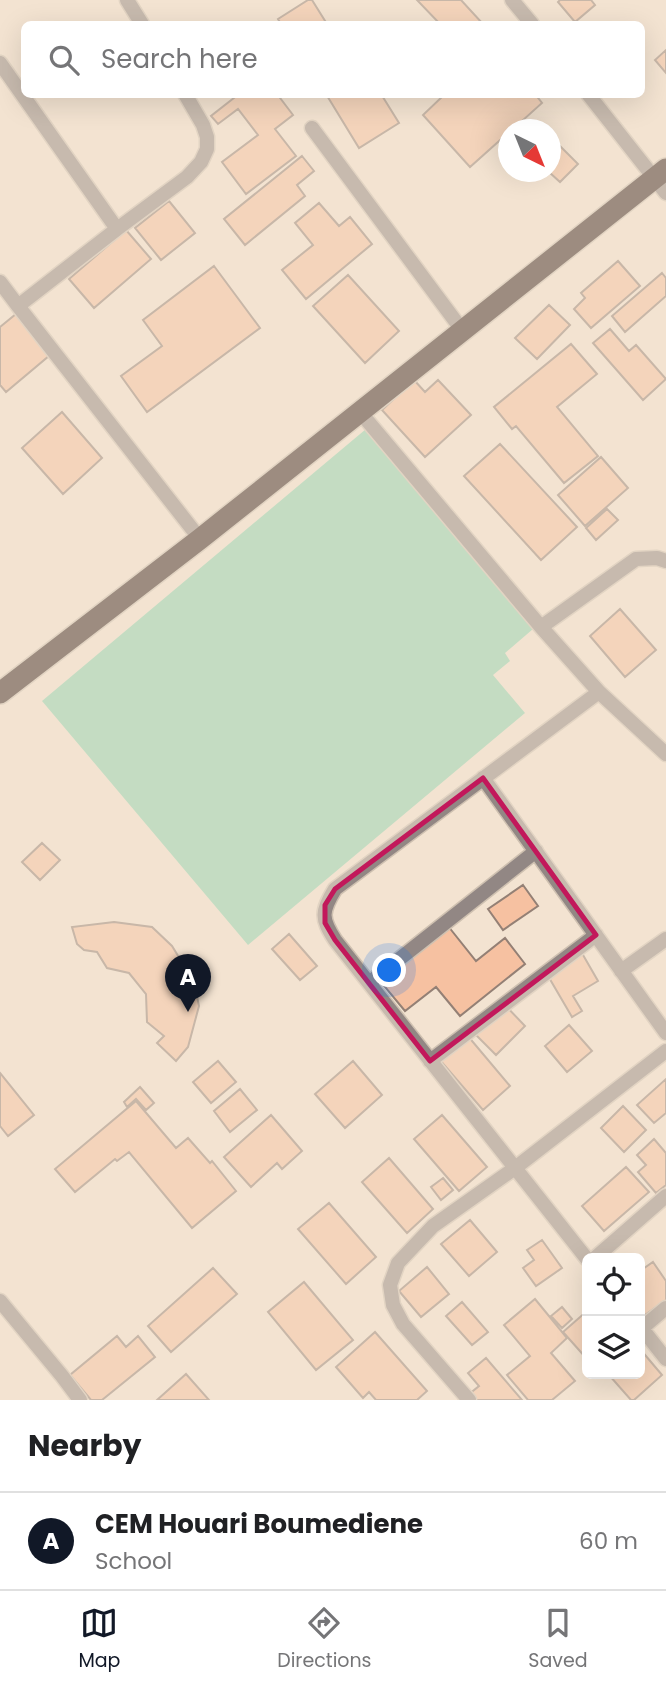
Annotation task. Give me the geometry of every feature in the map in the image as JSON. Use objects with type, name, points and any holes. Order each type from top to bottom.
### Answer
[{"type":"highway","points":[[0,693],[200,540],[462,330],[662,180]]},
{"type":"street","points":[[127,0],[140,21]]},
{"type":"street","points":[[512,0],[530,21]]},
{"type":"street","points":[[0,63],[21,93]]},
{"type":"street","points":[[25,98],[117,229]]},
{"type":"street","points":[[18,306],[187,177],[201,162],[207,137],[187,98]]},
{"type":"street","points":[[591,98],[662,180]]},
{"type":"street","points":[[312,128],[462,330]]},
{"type":"street","points":[[0,282],[200,540]]},
{"type":"street","points":[[360,412],[598,692],[666,754]]},
{"type":"street","points":[[541,627],[636,559],[657,558],[666,561]]},
{"type":"street","points":[[582,1253],[335,940],[325,923],[325,905],[335,889],[598,692]]},
{"type":"street","points":[[483,778],[666,1033]]},
{"type":"street","points":[[369,984],[536,851]]},
{"type":"street","points":[[430,1061],[596,935]]},
{"type":"street","points":[[621,971],[666,939]]},
{"type":"street","points":[[469,1400],[403,1324],[393,1305],[390,1285],[398,1263],[433,1226],[666,1051]]},
{"type":"street","points":[[601,1253],[666,1196]]},
{"type":"street","points":[[0,1301],[80,1400]]},
{"type":"street","points":[[645,1324],[666,1308]]},
{"type":"street","points":[[645,1332],[666,1359]]},
{"type":"highlighted area","points":[[483,778],[596,935],[430,1061],[335,940],[325,923],[325,905],[335,889]]},
{"type":"green space","points":[[366,429],[533,629],[505,653],[510,661],[493,675],[525,713],[248,945],[42,701]]},
{"type":"building","points":[[312,0],[325,21],[279,21],[278,19]]},
{"type":"building","points":[[417,0],[461,0],[480,21],[437,21]]},
{"type":"building","points":[[591,0],[595,5],[574,21],[558,2]]},
{"type":"building","points":[[666,50],[666,73],[655,60]]},
{"type":"building","points":[[234,98],[280,98],[293,115],[275,129],[296,156],[246,194],[222,162],[258,135],[238,109],[218,124],[211,116]]},
{"type":"building","points":[[328,98],[383,98],[399,123],[359,148]]},
{"type":"building","points":[[441,98],[538,98],[542,103],[524,119],[498,119],[498,142],[470,167],[423,115]]},
{"type":"building","points":[[561,147],[578,164],[561,181]]},
{"type":"building","points":[[302,156],[314,171],[297,185],[305,196],[245,245],[224,219]]},
{"type":"building","points":[[169,201],[195,233],[161,260],[135,228]]},
{"type":"building","points":[[319,203],[339,226],[350,217],[372,244],[306,299],[282,270],[313,245],[295,223]]},
{"type":"building","points":[[126,230],[151,259],[94,308],[69,279]]},
{"type":"building","points":[[618,261],[640,286],[591,328],[574,309],[585,298],[581,293]]},
{"type":"building","points":[[214,266],[260,328],[147,412],[121,376],[162,346],[143,320]]},
{"type":"building","points":[[662,273],[666,278],[666,296],[625,332],[612,316]]},
{"type":"building","points":[[348,275],[399,331],[365,363],[313,306]]},
{"type":"building","points":[[549,305],[570,325],[537,359],[515,338]]},
{"type":"building","points":[[16,314],[50,355],[6,392],[0,385],[0,327]]},
{"type":"building","points":[[610,329],[629,351],[636,345],[666,379],[643,400],[593,343]]},
{"type":"building","points":[[571,344],[597,374],[557,407],[598,456],[564,483],[516,426],[512,429],[494,407]]},
{"type":"building","points":[[414,380],[425,392],[438,380],[471,415],[425,457],[382,410]]},
{"type":"building","points":[[62,412],[102,458],[63,494],[22,448]]},
{"type":"building","points":[[500,444],[577,527],[541,560],[464,476]]},
{"type":"building","points":[[601,457],[628,488],[585,526],[558,495]]},
{"type":"building","points":[[607,509],[618,520],[596,540],[586,528]]},
{"type":"building","points":[[620,609],[656,650],[625,677],[590,636]]},
{"type":"building","points":[[42,843],[60,860],[40,880],[22,862]]},
{"type":"building","points":[[523,885],[538,906],[503,930],[488,909]]},
{"type":"building","points":[[114,922],[152,927],[172,946],[194,982],[199,1006],[188,1047],[176,1061],[157,1043],[164,1036],[147,1022],[146,994],[129,973],[107,968],[97,952],[84,950],[77,944],[72,927]]},
{"type":"building","points":[[448,926],[476,961],[505,938],[525,964],[460,1016],[436,987],[405,1011],[380,981]]},
{"type":"building","points":[[289,934],[317,966],[300,980],[272,949]]},
{"type":"building","points":[[579,948],[598,981],[573,996],[582,1011],[572,1017],[544,969]]},
{"type":"building","points":[[503,1003],[525,1026],[496,1055],[474,1033]]},
{"type":"building","points":[[569,1025],[592,1051],[567,1072],[545,1046]]},
{"type":"building","points":[[467,1035],[510,1086],[483,1110],[439,1059]]},
{"type":"building","points":[[218,1061],[236,1082],[211,1103],[193,1082]]},
{"type":"building","points":[[353,1061],[382,1095],[345,1128],[315,1094]]},
{"type":"building","points":[[0,1073],[34,1115],[8,1136],[0,1126]]},
{"type":"building","points":[[666,1079],[666,1113],[654,1123],[637,1105]]},
{"type":"building","points":[[140,1087],[154,1103],[146,1110],[136,1099],[127,1107],[124,1102]]},
{"type":"building","points":[[240,1089],[257,1110],[230,1132],[214,1111]]},
{"type":"building","points":[[136,1101],[176,1148],[188,1138],[210,1163],[212,1161],[236,1191],[192,1228],[129,1152],[117,1161],[115,1159],[75,1192],[55,1169]]},
{"type":"building","points":[[623,1106],[646,1130],[624,1152],[601,1128]]},
{"type":"building","points":[[271,1115],[302,1151],[282,1169],[277,1163],[251,1187],[224,1157]]},
{"type":"building","points":[[442,1115],[487,1167],[459,1191],[414,1139]]},
{"type":"building","points":[[654,1139],[666,1153],[666,1185],[656,1193],[638,1172],[646,1165],[637,1155]]},
{"type":"building","points":[[389,1158],[433,1209],[407,1233],[362,1182]]},
{"type":"building","points":[[626,1167],[649,1192],[604,1231],[582,1206]]},
{"type":"building","points":[[443,1178],[453,1190],[441,1200],[431,1187]]},
{"type":"building","points":[[329,1203],[376,1257],[346,1284],[298,1229]]},
{"type":"building","points":[[470,1220],[497,1252],[469,1276],[441,1244]]},
{"type":"building","points":[[542,1240],[562,1268],[536,1286],[523,1268],[534,1260],[527,1250]]},
{"type":"building","points":[[653,1262],[666,1281],[666,1300],[645,1315],[645,1268]]},
{"type":"building","points":[[427,1267],[449,1294],[421,1317],[399,1291]]},
{"type":"building","points":[[213,1268],[237,1294],[171,1352],[148,1326]]},
{"type":"building","points":[[304,1282],[353,1340],[316,1370],[268,1312]]},
{"type":"building","points":[[535,1299],[567,1338],[551,1353],[575,1381],[552,1400],[528,1400],[507,1375],[530,1356],[504,1325]]},
{"type":"building","points":[[462,1302],[488,1332],[472,1345],[446,1316]]},
{"type":"building","points":[[562,1307],[572,1319],[562,1328],[551,1316]]},
{"type":"building","points":[[582,1315],[582,1353],[563,1332]]},
{"type":"building","points":[[375,1332],[427,1391],[417,1400],[376,1400],[369,1392],[363,1398],[336,1367]]},
{"type":"building","points":[[117,1336],[126,1347],[138,1336],[155,1357],[102,1400],[91,1400],[70,1375]]},
{"type":"building","points":[[645,1355],[662,1375],[631,1400],[613,1379],[645,1379]]},
{"type":"building","points":[[486,1358],[522,1400],[472,1400],[468,1395],[479,1386],[468,1373]]},
{"type":"building","points":[[186,1374],[209,1400],[157,1400]]},
{"type":"place","name":"CEM Houari Boumediene","points":[[188,1012]]}]
